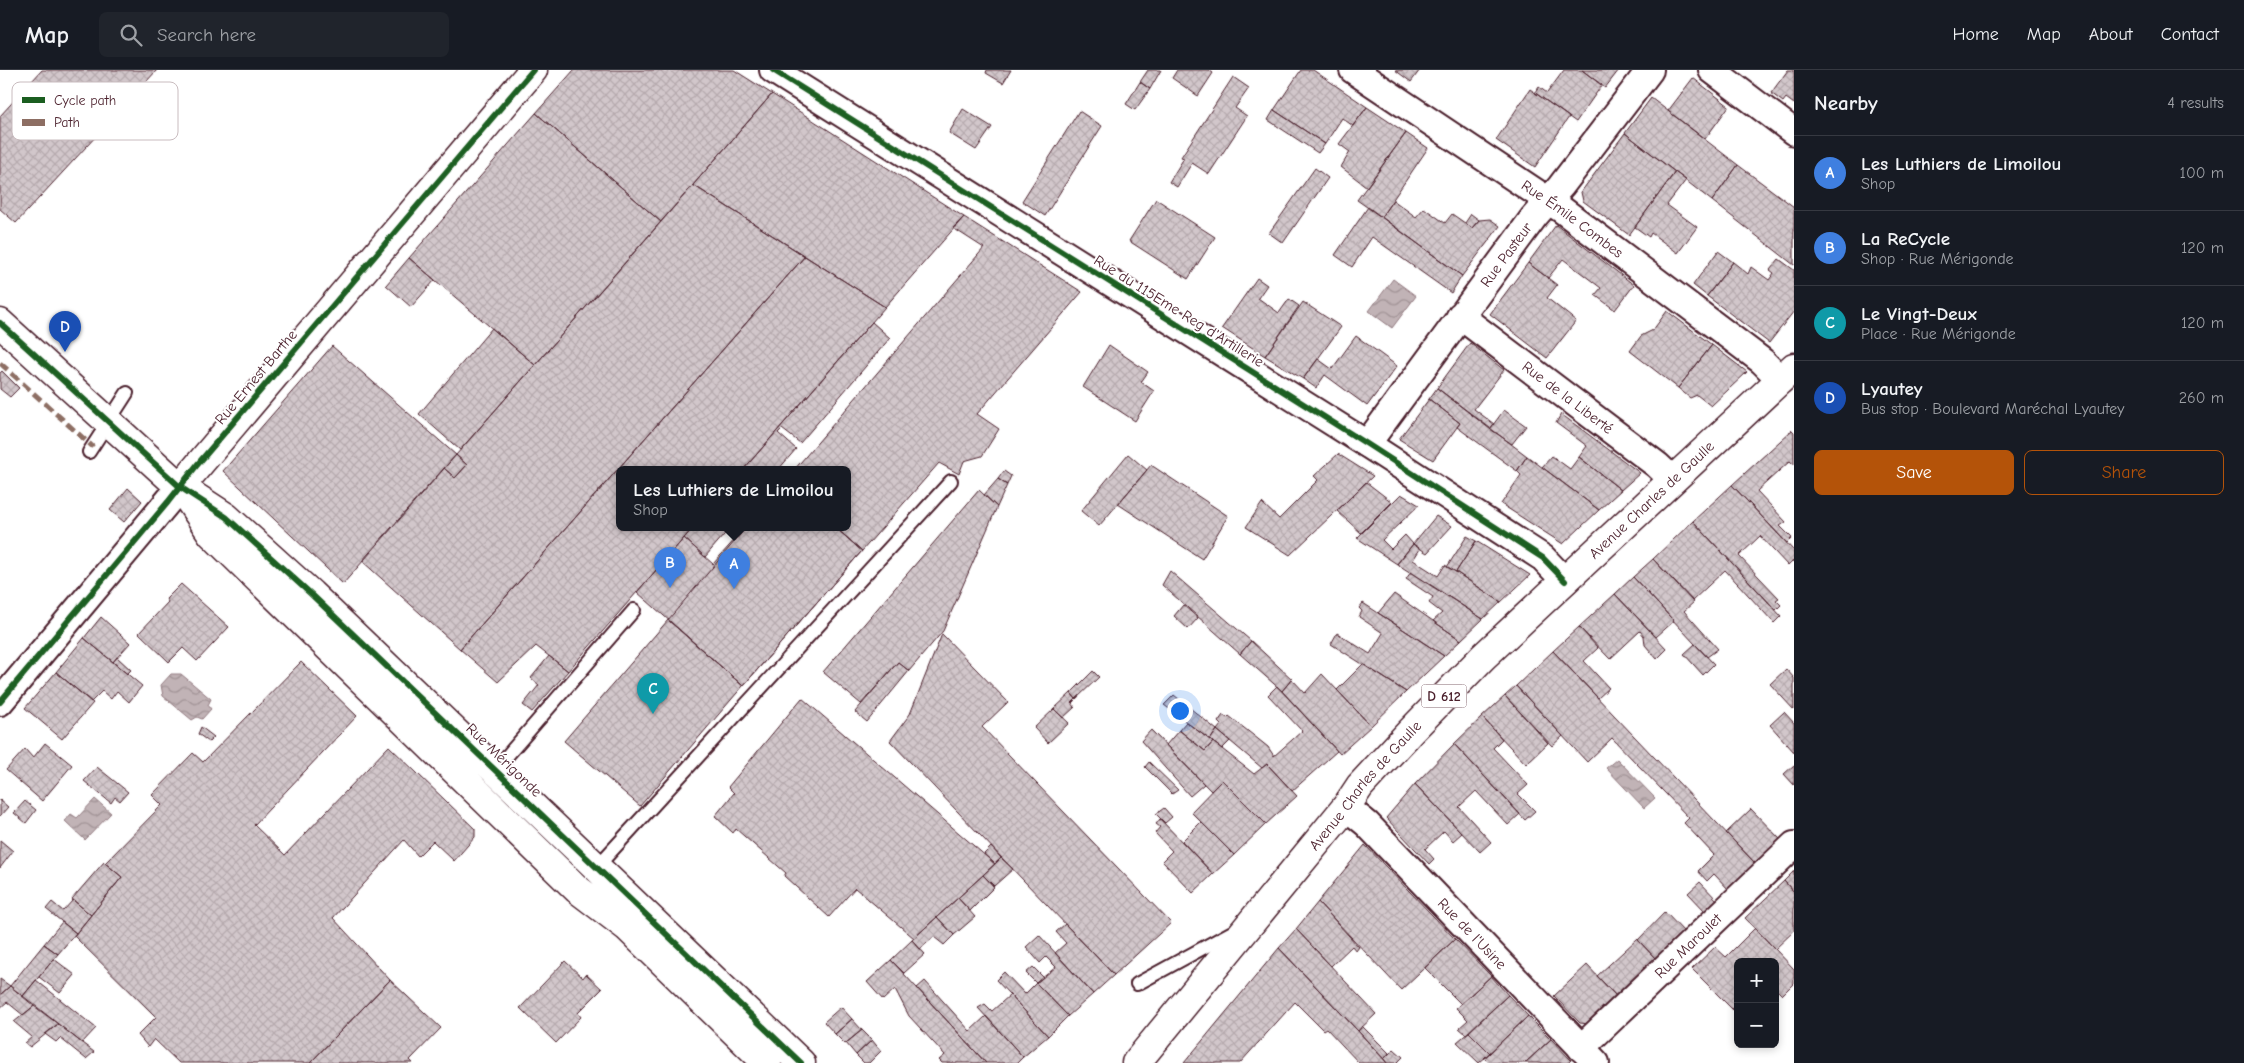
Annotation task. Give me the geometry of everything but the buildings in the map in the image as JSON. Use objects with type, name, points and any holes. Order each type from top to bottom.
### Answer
[{"type":"street","name":"Rue Ernest Barthe","points":[[0,702],[533,70]]},
{"type":"street","name":"Rue du 115Eme Reg d'Artillerie","points":[[773,70],[1367,444],[1543,558],[1566,581]]},
{"type":"street","name":"Rue Émile Combes","points":[[1354,70],[1548,201],[1762,361],[1787,373]]},
{"type":"street","name":"Rue Pasteur","points":[[1367,444],[1460,316],[1650,70]]},
{"type":"street","points":[[1712,70],[1794,132]]},
{"type":"street","name":"Rue de la Liberté","points":[[1460,316],[1657,465],[1672,480]]},
{"type":"street","points":[[0,323],[180,487],[212,534],[577,889],[628,927],[767,1063]]},
{"type":"street","name":"Avenue Charles de Gaulle","points":[[1136,1063],[1346,807],[1360,786],[1445,695],[1787,373]]},
{"type":"street","name":"Rue Mérigonde","points":[[180,487],[226,517],[311,594],[802,1063]]},
{"type":"street","name":"Rue de l'Usine","points":[[1346,807],[1367,824],[1589,1056]]},
{"type":"street","name":"Rue Maroulet","points":[[1589,1056],[1794,845]]},
{"type":"lane","points":[[89,452],[127,393]]},
{"type":"lane","points":[[577,889],[950,481]]},
{"type":"lane","points":[[476,791],[634,610]]},
{"type":"lane","points":[[1137,984],[1251,922]]},
{"type":"water","points":[[1393,279],[1416,296],[1392,328],[1369,311]]},
{"type":"water","points":[[171,674],[181,674],[211,699],[208,705],[211,709],[202,719],[197,717],[192,720],[163,696],[161,685]]},
{"type":"water","points":[[1617,759],[1655,798],[1644,808],[1606,768]]},
{"type":"water","points":[[95,799],[111,813],[85,840],[65,821],[71,814],[77,818]]},
{"type":"marked path","points":[[0,363],[93,447]]},
{"type":"cycle path","points":[[0,702],[197,465],[533,70]]},
{"type":"cycle path","points":[[773,70],[1367,444],[1543,558],[1565,581]]},
{"type":"cycle path","points":[[0,323],[180,487],[226,517],[311,594],[801,1063]]},
{"type":"place","name":"Lyautey","points":[[65,352]]},
{"type":"place","name":"La ReCycle","points":[[670,588]]},
{"type":"place","name":"Les Luthiers de Limoilou","points":[[734,589]]},
{"type":"place","name":"Le Vingt-Deux","points":[[653,714]]}]
